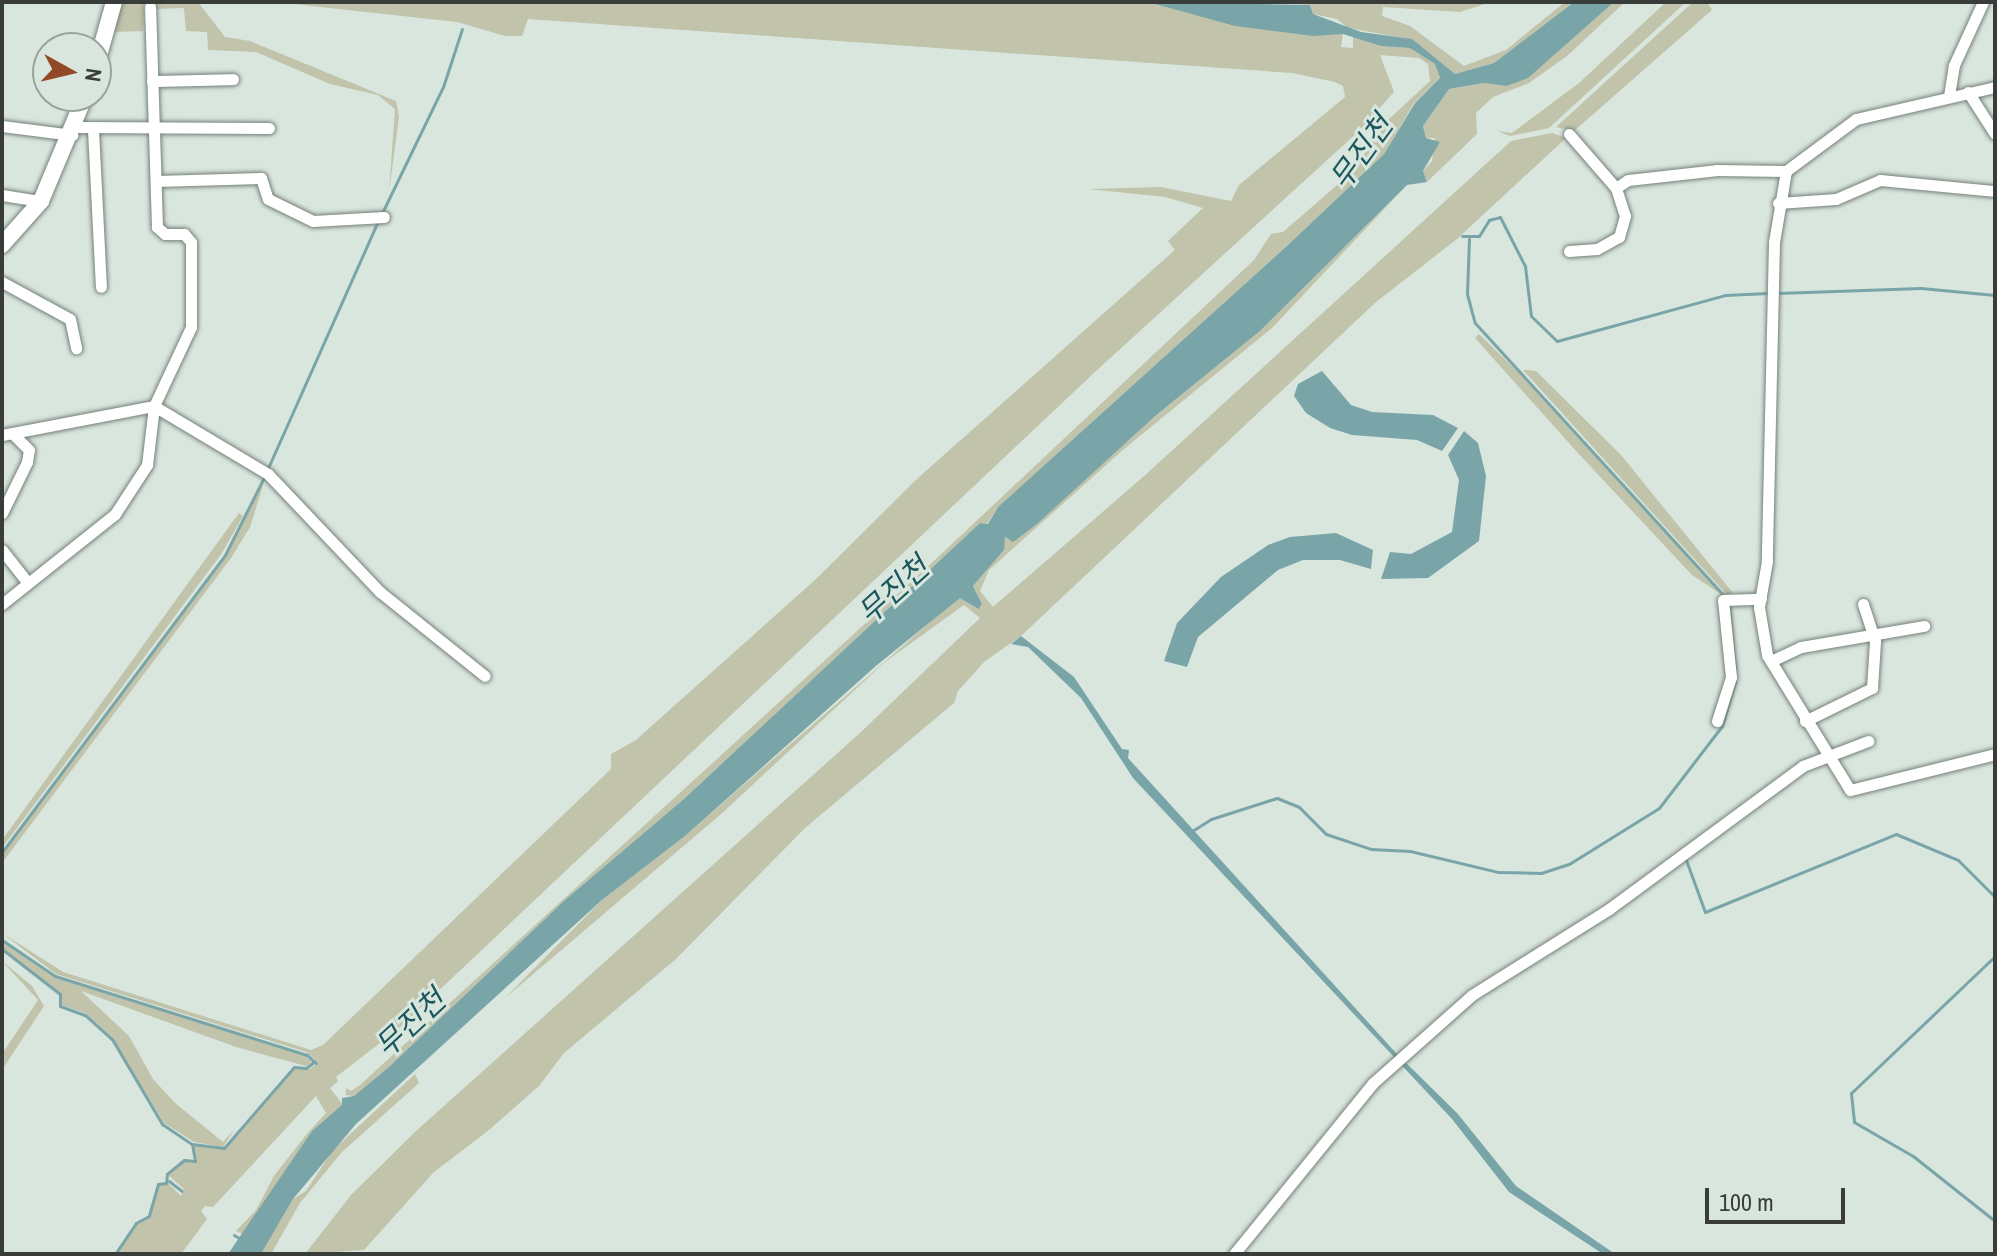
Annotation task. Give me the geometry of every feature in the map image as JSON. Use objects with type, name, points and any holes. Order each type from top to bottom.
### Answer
[{"type":"main road","points":[[106,32],[114,2]]},
{"type":"main road","points":[[2,245],[41,201],[80,112]]},
{"type":"street","points":[[1949,96],[1954,65],[1983,2]]},
{"type":"street","points":[[2,604],[115,514],[132,491],[152,446],[154,406],[193,313],[191,242],[184,234],[165,234],[157,227],[150,7]]},
{"type":"street","points":[[152,81],[233,79]]},
{"type":"street","points":[[1616,188],[1628,180],[1697,171],[1786,171],[1856,119],[1995,87]]},
{"type":"street","points":[[1968,92],[1995,134]]},
{"type":"street","points":[[2,126],[73,131],[269,128]]},
{"type":"street","points":[[93,130],[101,287]]},
{"type":"street","points":[[1569,134],[1616,188],[1625,216],[1619,237],[1597,249],[1569,251]]},
{"type":"street","points":[[1786,171],[1778,203],[1772,293],[1767,561],[1761,599],[1762,640],[1805,721],[1850,790],[1995,754]]},
{"type":"street","points":[[156,181],[261,178],[268,199],[313,221],[380,217]]},
{"type":"street","points":[[1778,203],[1836,199],[1880,180],[1995,191]]},
{"type":"street","points":[[2,195],[41,201]]},
{"type":"street","points":[[2,282],[70,319],[76,348]]},
{"type":"street","points":[[8,435],[154,406],[265,472],[380,592],[485,676]]},
{"type":"street","points":[[2,513],[27,462],[29,450],[8,435]]},
{"type":"street","points":[[2,550],[28,583]]},
{"type":"street","points":[[1717,721],[1731,677],[1727,598],[1761,599]]},
{"type":"street","points":[[1805,721],[1872,688],[1876,667],[1873,633],[1863,604]]},
{"type":"street","points":[[1771,661],[1801,647],[1924,626]]},
{"type":"street","points":[[1234,1254],[1397,1061],[1472,995],[1609,909],[1803,766],[1868,741]]},
{"type":"green space","points":[[123,2],[144,2],[143,31],[112,32]]},
{"type":"green space","points":[[156,2],[198,2],[225,37],[250,41],[396,101],[399,117],[389,192],[395,109],[378,95],[330,84],[256,52],[208,50],[207,32],[186,31],[184,8],[156,9]]},
{"type":"green space","points":[[275,2],[1148,2],[1343,34],[1341,47],[1353,48],[1353,35],[1381,46],[1411,48],[1435,64],[1440,78],[1414,103],[1384,154],[1288,245],[998,507],[987,524],[980,523],[685,798],[565,900],[390,1066],[354,1096],[346,1095],[346,1088],[351,1091],[360,1085],[937,558],[1254,260],[1271,234],[1283,232],[1351,173],[1388,120],[1430,81],[1428,64],[1419,58],[1380,55],[1394,92],[1359,131],[1095,372],[398,1029],[336,1077],[338,1081],[330,1088],[343,1105],[312,1131],[244,1235],[236,1231],[256,1210],[274,1176],[326,1113],[316,1096],[213,1207],[205,1206],[201,1211],[207,1219],[181,1254],[117,1254],[136,1225],[150,1217],[159,1185],[168,1183],[181,1196],[184,1189],[168,1175],[185,1161],[196,1162],[193,1144],[225,1149],[295,1068],[310,1069],[318,1062],[306,1052],[56,974],[2,933],[63,972],[311,1050],[323,1045],[611,769],[611,754],[636,740],[815,580],[919,477],[1175,250],[1168,241],[1203,208],[1165,197],[1088,189],[1161,187],[1231,201],[1239,185],[1345,97],[1343,86],[1335,82],[1292,73],[528,19],[522,36],[505,36],[457,22]]},
{"type":"green space","points":[[1272,2],[1491,2],[1460,12],[1383,7],[1382,16],[1410,26],[1464,66],[1506,50],[1565,2],[1574,2],[1494,63],[1455,74],[1404,38],[1348,28],[1337,19],[1313,14],[1310,5]]},
{"type":"green space","points":[[1614,2],[1625,2],[1567,56],[1529,83],[1493,97],[1476,113],[1477,134],[1427,182],[1423,171],[1432,161],[1435,138],[1426,138],[1423,126],[1449,89],[1484,83],[1508,86],[1528,77]]},
{"type":"green space","points":[[1666,2],[1686,2],[1549,128],[1510,136],[1497,131],[1512,133],[1579,83]]},
{"type":"green space","points":[[1693,2],[1707,2],[1712,10],[1574,131],[1556,127]]},
{"type":"green space","points":[[1552,133],[1566,138],[1457,239],[1376,302],[1021,636],[984,662],[958,691],[954,703],[805,828],[676,959],[564,1053],[539,1086],[434,1172],[364,1250],[305,1254],[351,1195],[415,1132],[861,732],[980,618],[964,605],[885,662],[720,815],[504,999],[602,900],[685,836],[952,603],[960,597],[977,609],[982,604],[973,586],[1004,550],[1002,541],[1260,331],[1407,185],[1272,328],[1124,449],[989,570],[980,591],[993,607],[1143,477],[1511,141]]},
{"type":"green space","points":[[1479,334],[1520,374],[1722,595],[1692,575],[1577,452],[1475,338]]},
{"type":"green space","points":[[1523,370],[1536,371],[1621,455],[1733,593],[1727,595]]},
{"type":"green space","points":[[266,476],[250,527],[231,558],[2,863],[2,853],[226,555]]},
{"type":"green space","points":[[239,513],[243,516],[222,553],[2,848],[2,840]]},
{"type":"green space","points":[[2,942],[55,978],[305,1055],[312,1062],[306,1066],[236,1047],[81,991],[129,1036],[153,1079],[175,1103],[223,1142],[234,1130],[223,1147],[194,1142],[164,1123],[112,1038],[85,1013],[62,1005],[61,994],[2,948]]},
{"type":"green space","points":[[2,961],[32,986],[44,1006],[2,1070],[2,1054],[38,1000]]},
{"type":"green space","points":[[415,1074],[419,1083],[342,1152],[300,1203],[271,1254],[261,1254],[293,1199],[306,1191],[333,1150]]},
{"type":"water","points":[[1148,2],[1310,5],[1313,14],[1361,32],[1412,39],[1455,74],[1494,63],[1574,2],[1614,2],[1528,78],[1507,86],[1484,83],[1449,89],[1423,126],[1426,138],[1440,142],[1423,171],[1427,182],[1407,185],[1260,331],[1154,417],[1037,524],[1013,542],[1005,537],[1004,550],[973,586],[982,604],[978,609],[960,598],[877,665],[685,836],[602,900],[356,1124],[293,1199],[261,1254],[228,1254],[312,1131],[342,1105],[342,1098],[354,1096],[390,1066],[565,900],[685,798],[980,523],[988,524],[998,507],[1384,154],[1415,103],[1440,78],[1435,64],[1410,48],[1381,46],[1343,34],[1313,36],[1235,26]]},
{"type":"water","points":[[1322,371],[1351,405],[1372,412],[1433,415],[1458,428],[1442,451],[1417,440],[1352,435],[1330,428],[1306,413],[1294,396],[1298,384]]},
{"type":"water","points":[[1464,431],[1478,443],[1486,476],[1479,541],[1428,578],[1381,579],[1390,552],[1411,554],[1452,532],[1459,480],[1448,455]]},
{"type":"water","points":[[1336,533],[1373,550],[1371,569],[1340,560],[1303,560],[1278,570],[1198,637],[1187,667],[1164,661],[1177,623],[1221,577],[1268,545],[1290,537]]},
{"type":"water","points":[[1021,636],[1074,677],[1122,749],[1129,750],[1128,758],[1396,1053],[1457,1113],[1516,1186],[1615,1254],[1603,1254],[1509,1192],[1452,1119],[1133,778],[1081,698],[1028,647],[1011,644]]},
{"type":"waterway","points":[[382,213],[443,87],[462,29]]},
{"type":"waterway","points":[[1462,236],[1479,236],[1489,220],[1500,217],[1525,266],[1531,316],[1557,341],[1725,295],[1768,293]]},
{"type":"waterway","points":[[268,468],[379,219]]},
{"type":"waterway","points":[[1469,239],[1467,294],[1475,323],[1724,596]]},
{"type":"waterway","points":[[1775,293],[1921,288],[1995,295]]},
{"type":"waterway","points":[[2,852],[225,555],[265,475]]},
{"type":"waterway","points":[[1729,606],[1735,670]]},
{"type":"waterway","points":[[1192,831],[1211,819],[1277,798],[1299,807],[1326,834],[1371,849],[1410,851],[1498,872],[1541,873],[1569,864],[1659,808],[1722,726],[1735,682]]},
{"type":"waterway","points":[[1686,860],[1705,912],[1896,834],[1958,860],[1995,897]]},
{"type":"waterway","points":[[2,940],[55,976],[307,1055],[316,1063]]},
{"type":"waterway","points":[[2,949],[60,994],[60,1006],[85,1015],[112,1039],[162,1124],[192,1144],[195,1161],[184,1160],[167,1174],[166,1183],[158,1184],[149,1216],[136,1223],[115,1254]]},
{"type":"waterway","points":[[1995,956],[1851,1093],[1854,1122],[1913,1156],[1995,1221]]},
{"type":"waterway","points":[[192,1144],[224,1148],[294,1067],[306,1068],[315,1061]]},
{"type":"waterway","points":[[169,1181],[182,1191]]},
{"type":"waterway","points":[[234,1235],[244,1241]]},
{"type":"water label","name":"무진천","points":[[1361,152]]},
{"type":"water label","name":"무진천","points":[[893,590]]},
{"type":"water label","name":"무진천","points":[[410,1023]]}]
